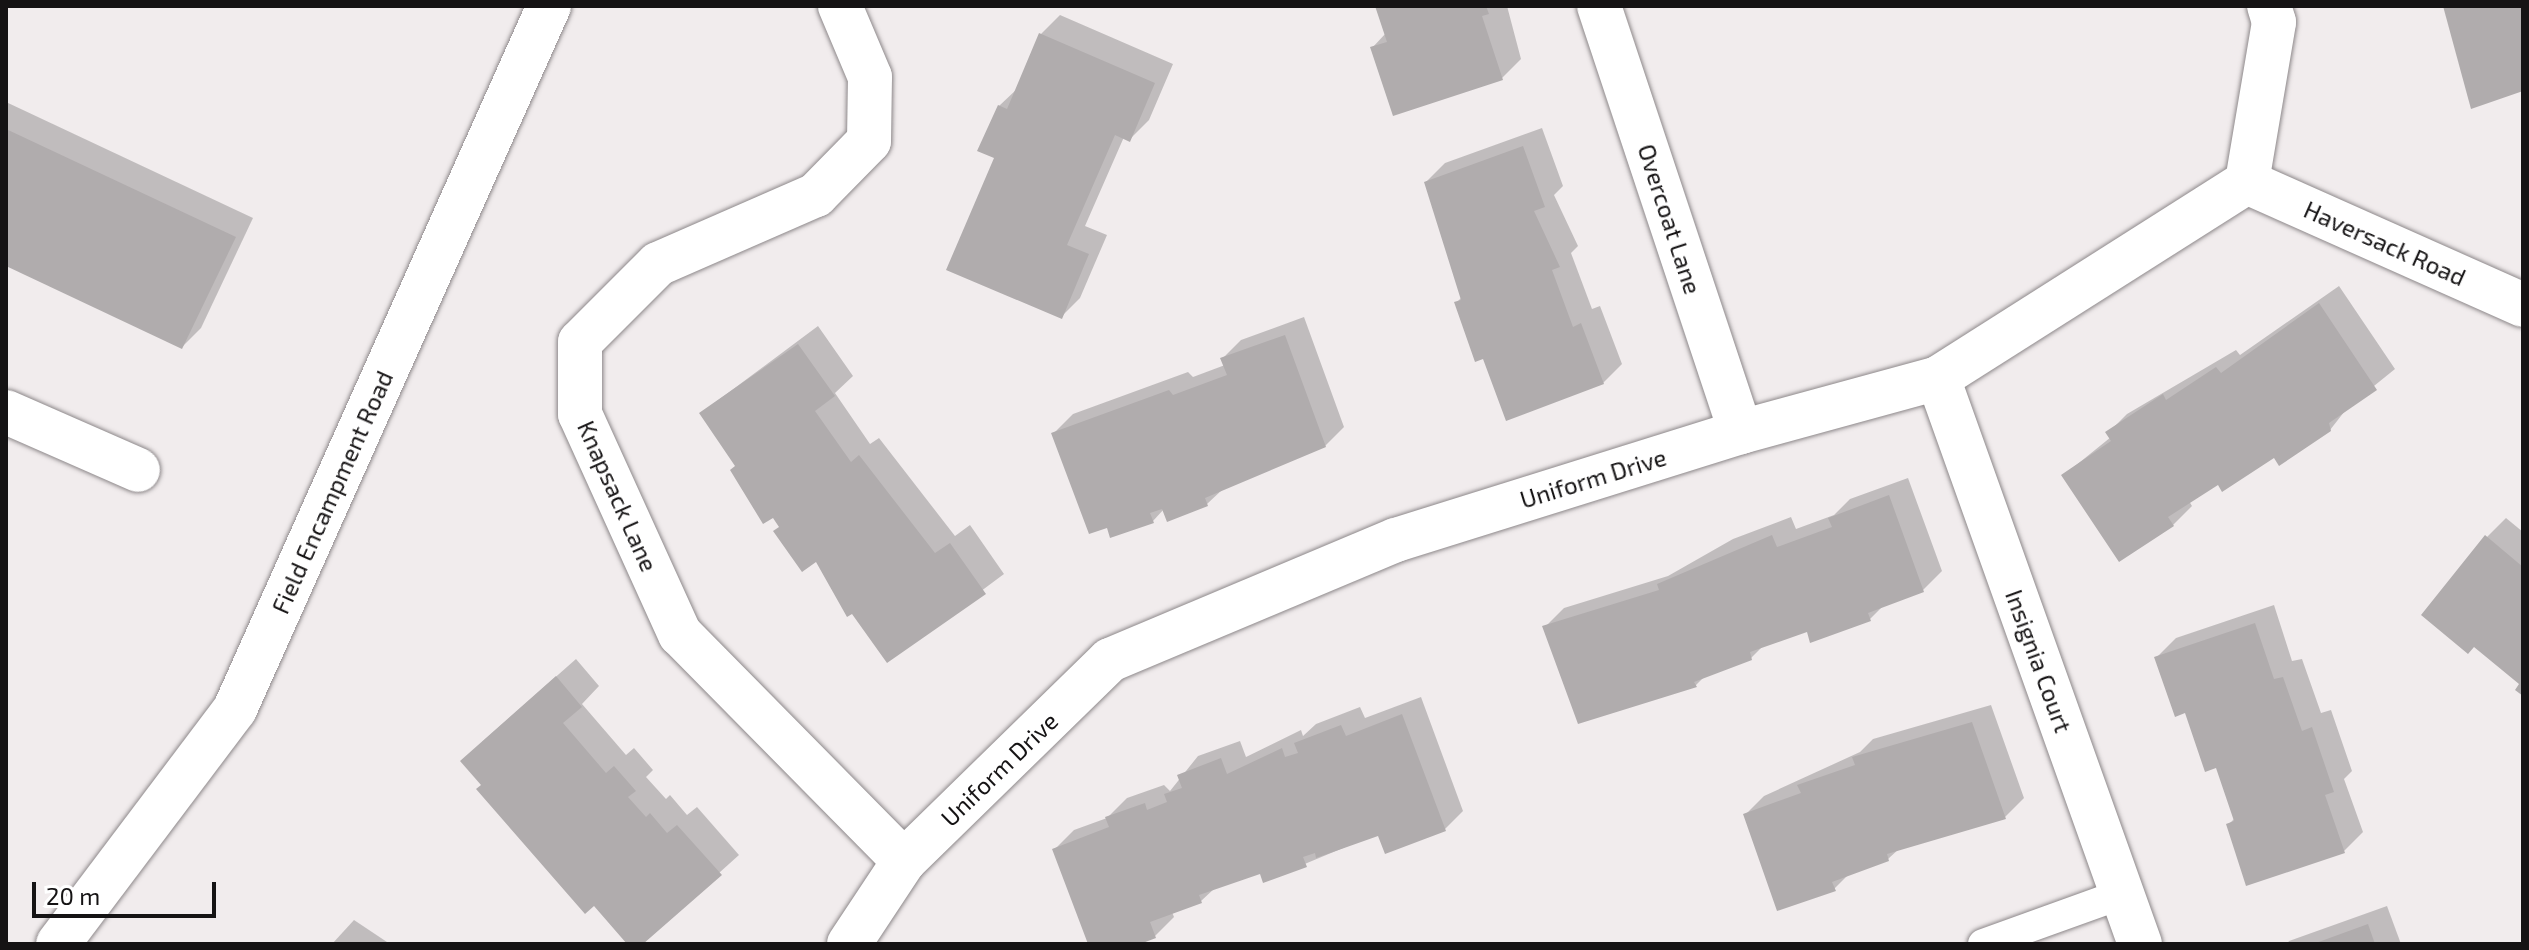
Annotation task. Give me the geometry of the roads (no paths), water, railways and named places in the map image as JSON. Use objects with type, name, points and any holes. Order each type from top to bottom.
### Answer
[{"type":"street","name":"Field Encampment Road","points":[[58,944],[235,709],[549,6]]},
{"type":"street","name":"Knapsack Lane","points":[[840,6],[870,77],[869,141],[816,195],[658,264],[580,342],[580,414],[680,634],[904,861]]},
{"type":"street","name":"Overcoat Lane","points":[[1599,6],[1741,432]]},
{"type":"street","points":[[2247,182],[2274,22],[2269,6]]},
{"type":"street","name":"Uniform Drive","points":[[849,944],[904,861],[1110,660],[1396,540],[1741,432],[1938,378],[2247,182]]},
{"type":"street","name":"Haversack Road","points":[[2247,182],[2523,305]]},
{"type":"street","name":"Insignia Court","points":[[1938,378],[2140,944]]},
{"type":"street","points":[[8,420],[138,470]]},
{"type":"lane","points":[[1983,944],[2122,894]]}]
